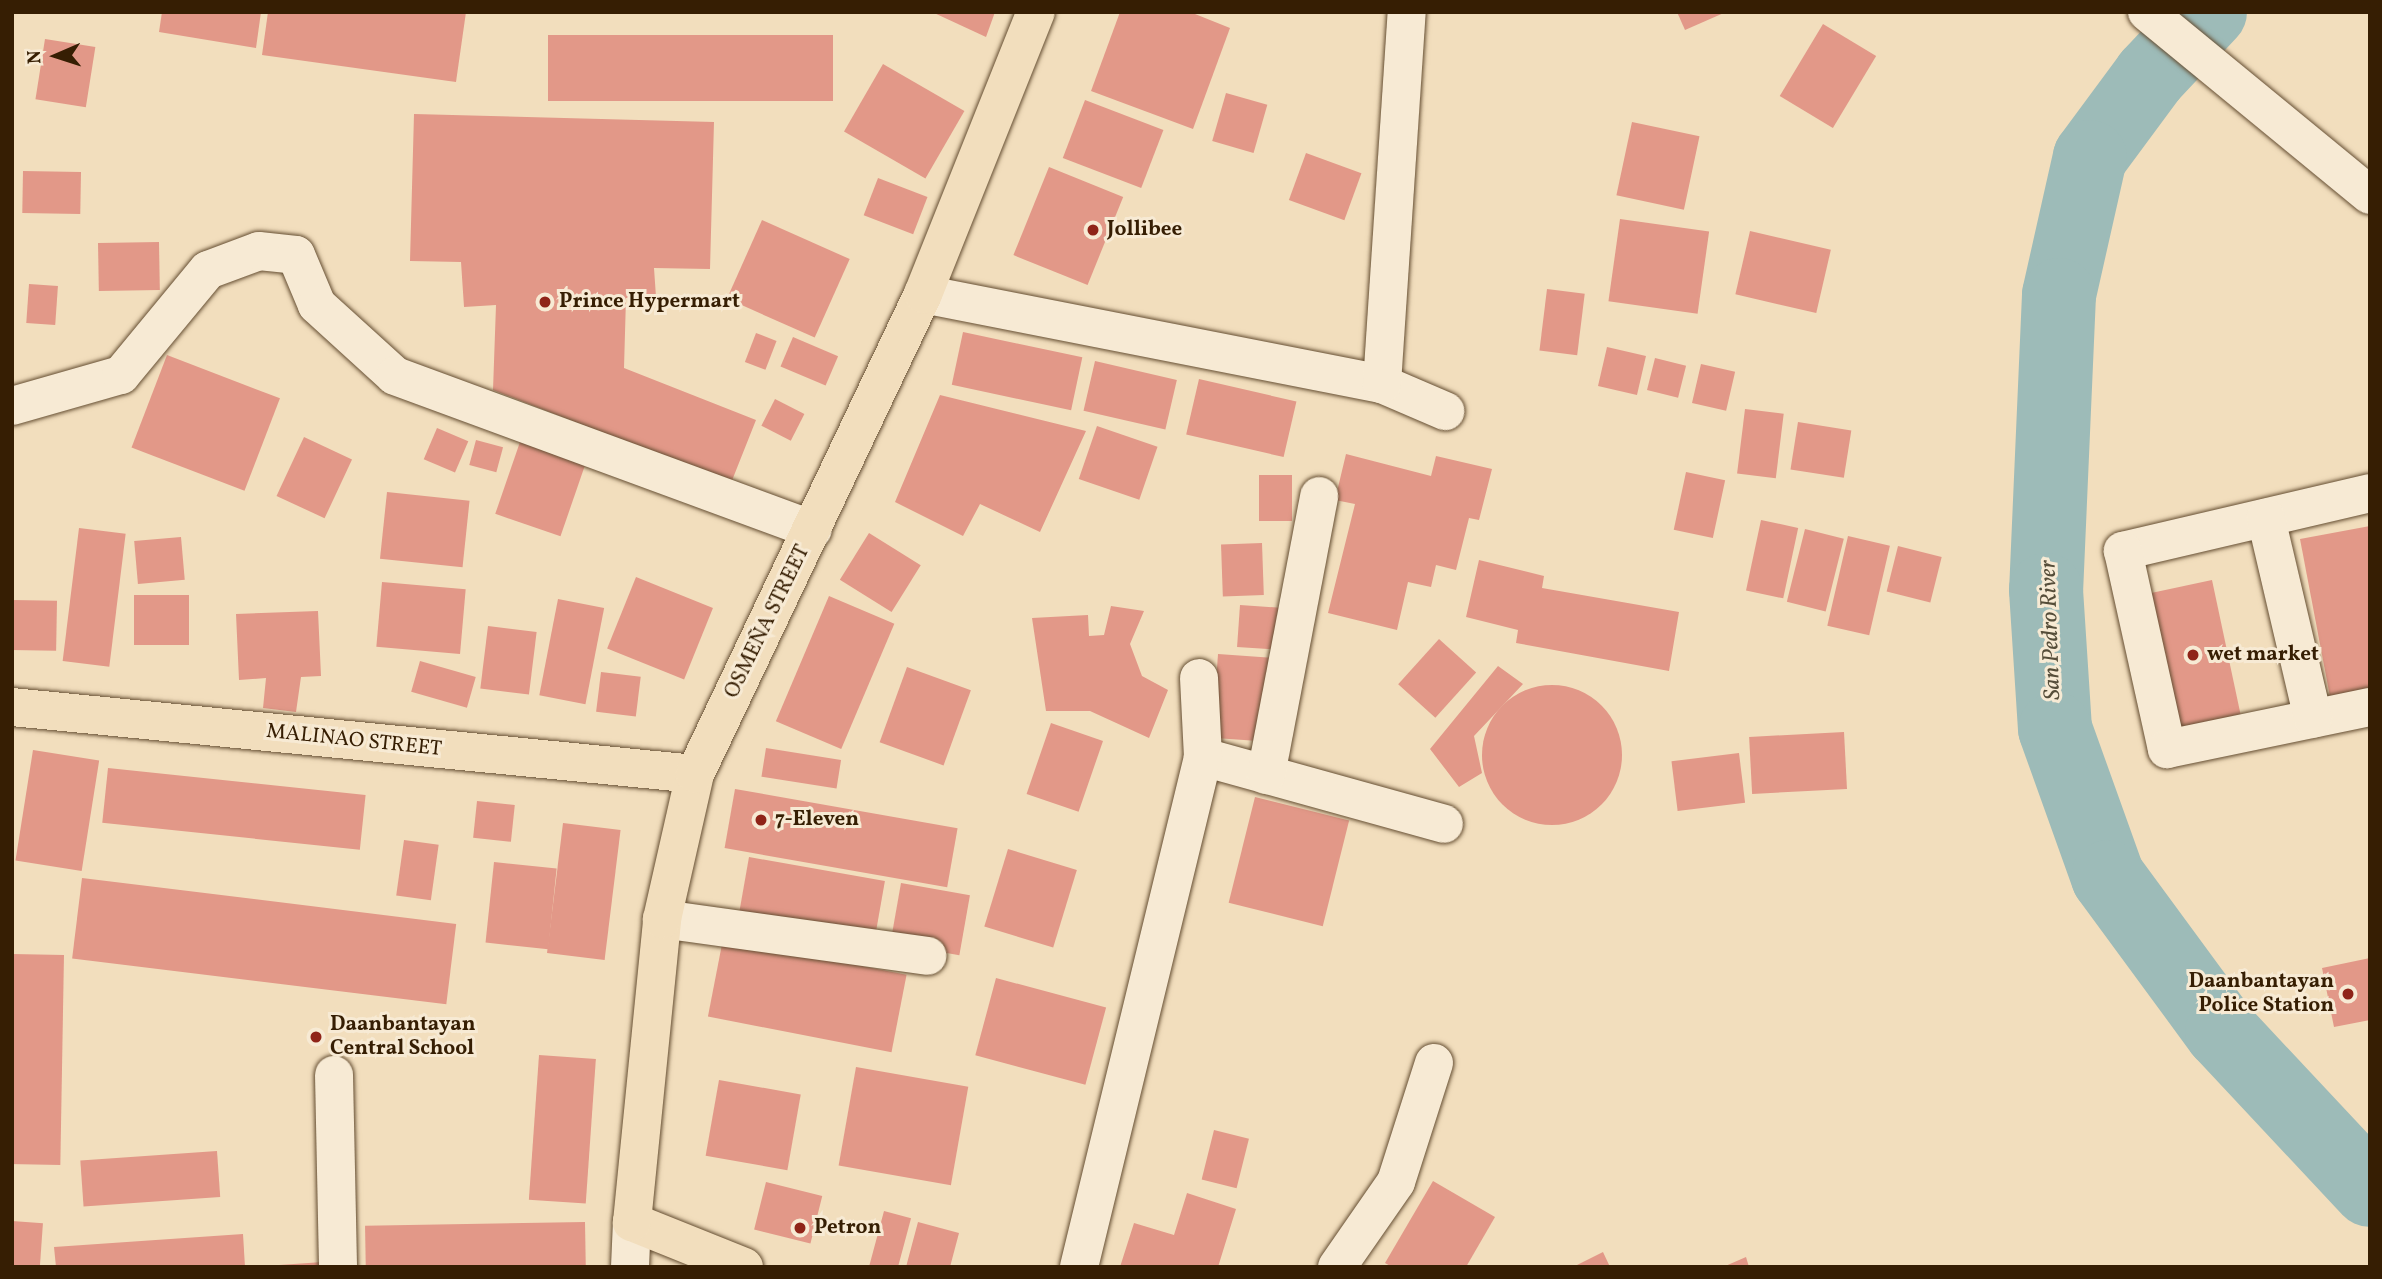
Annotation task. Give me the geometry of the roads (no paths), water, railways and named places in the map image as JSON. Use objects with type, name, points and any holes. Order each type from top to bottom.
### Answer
[{"type":"main road","name":"OSMEÑA STREET","points":[[632,1222],[662,919],[695,774],[923,294],[1036,12]]},
{"type":"main road","name":"MALINAO STREET","points":[[12,707],[695,774]]},
{"type":"main road","points":[[632,1222],[744,1267]]},
{"type":"street","points":[[1382,384],[1406,12]]},
{"type":"street","points":[[2147,12],[2370,195]]},
{"type":"street","points":[[12,406],[121,375],[208,270],[259,251],[296,255],[317,305],[395,376],[813,530]]},
{"type":"street","points":[[923,294],[1382,384],[1445,411]]},
{"type":"street","points":[[2370,493],[2123,551],[2167,749],[2370,707]]},
{"type":"street","points":[[1266,775],[1319,496]]},
{"type":"street","points":[[2266,518],[2313,719]]},
{"type":"street","points":[[1079,1267],[1203,757],[1199,678]]},
{"type":"street","points":[[1203,757],[1444,824]]},
{"type":"street","points":[[662,919],[927,956]]},
{"type":"street","points":[[1337,1267],[1396,1181],[1434,1063]]},
{"type":"street","points":[[334,1075],[338,1267]]},
{"type":"street","name":"OSMEÑA STREET","points":[[630,1267],[632,1222]]},
{"type":"waterway","name":"San Pedro River","points":[[2210,12],[2150,76],[2090,157],[2059,295],[2046,590],[2055,729],[2108,877],[2222,1032],[2370,1190]]},
{"type":"place","name":"Jollibee","points":[[1093,230]]},
{"type":"place","name":"Prince Hypermart","points":[[545,302]]},
{"type":"place","name":"wet market","points":[[2193,655]]},
{"type":"place","name":"7-Eleven","points":[[761,820]]},
{"type":"place","name":"Daanbantayan Police Station","points":[[2348,994]]},
{"type":"place","name":"Daanbantayan Central School","points":[[316,1037]]},
{"type":"place","name":"Petron","points":[[800,1228]]}]
